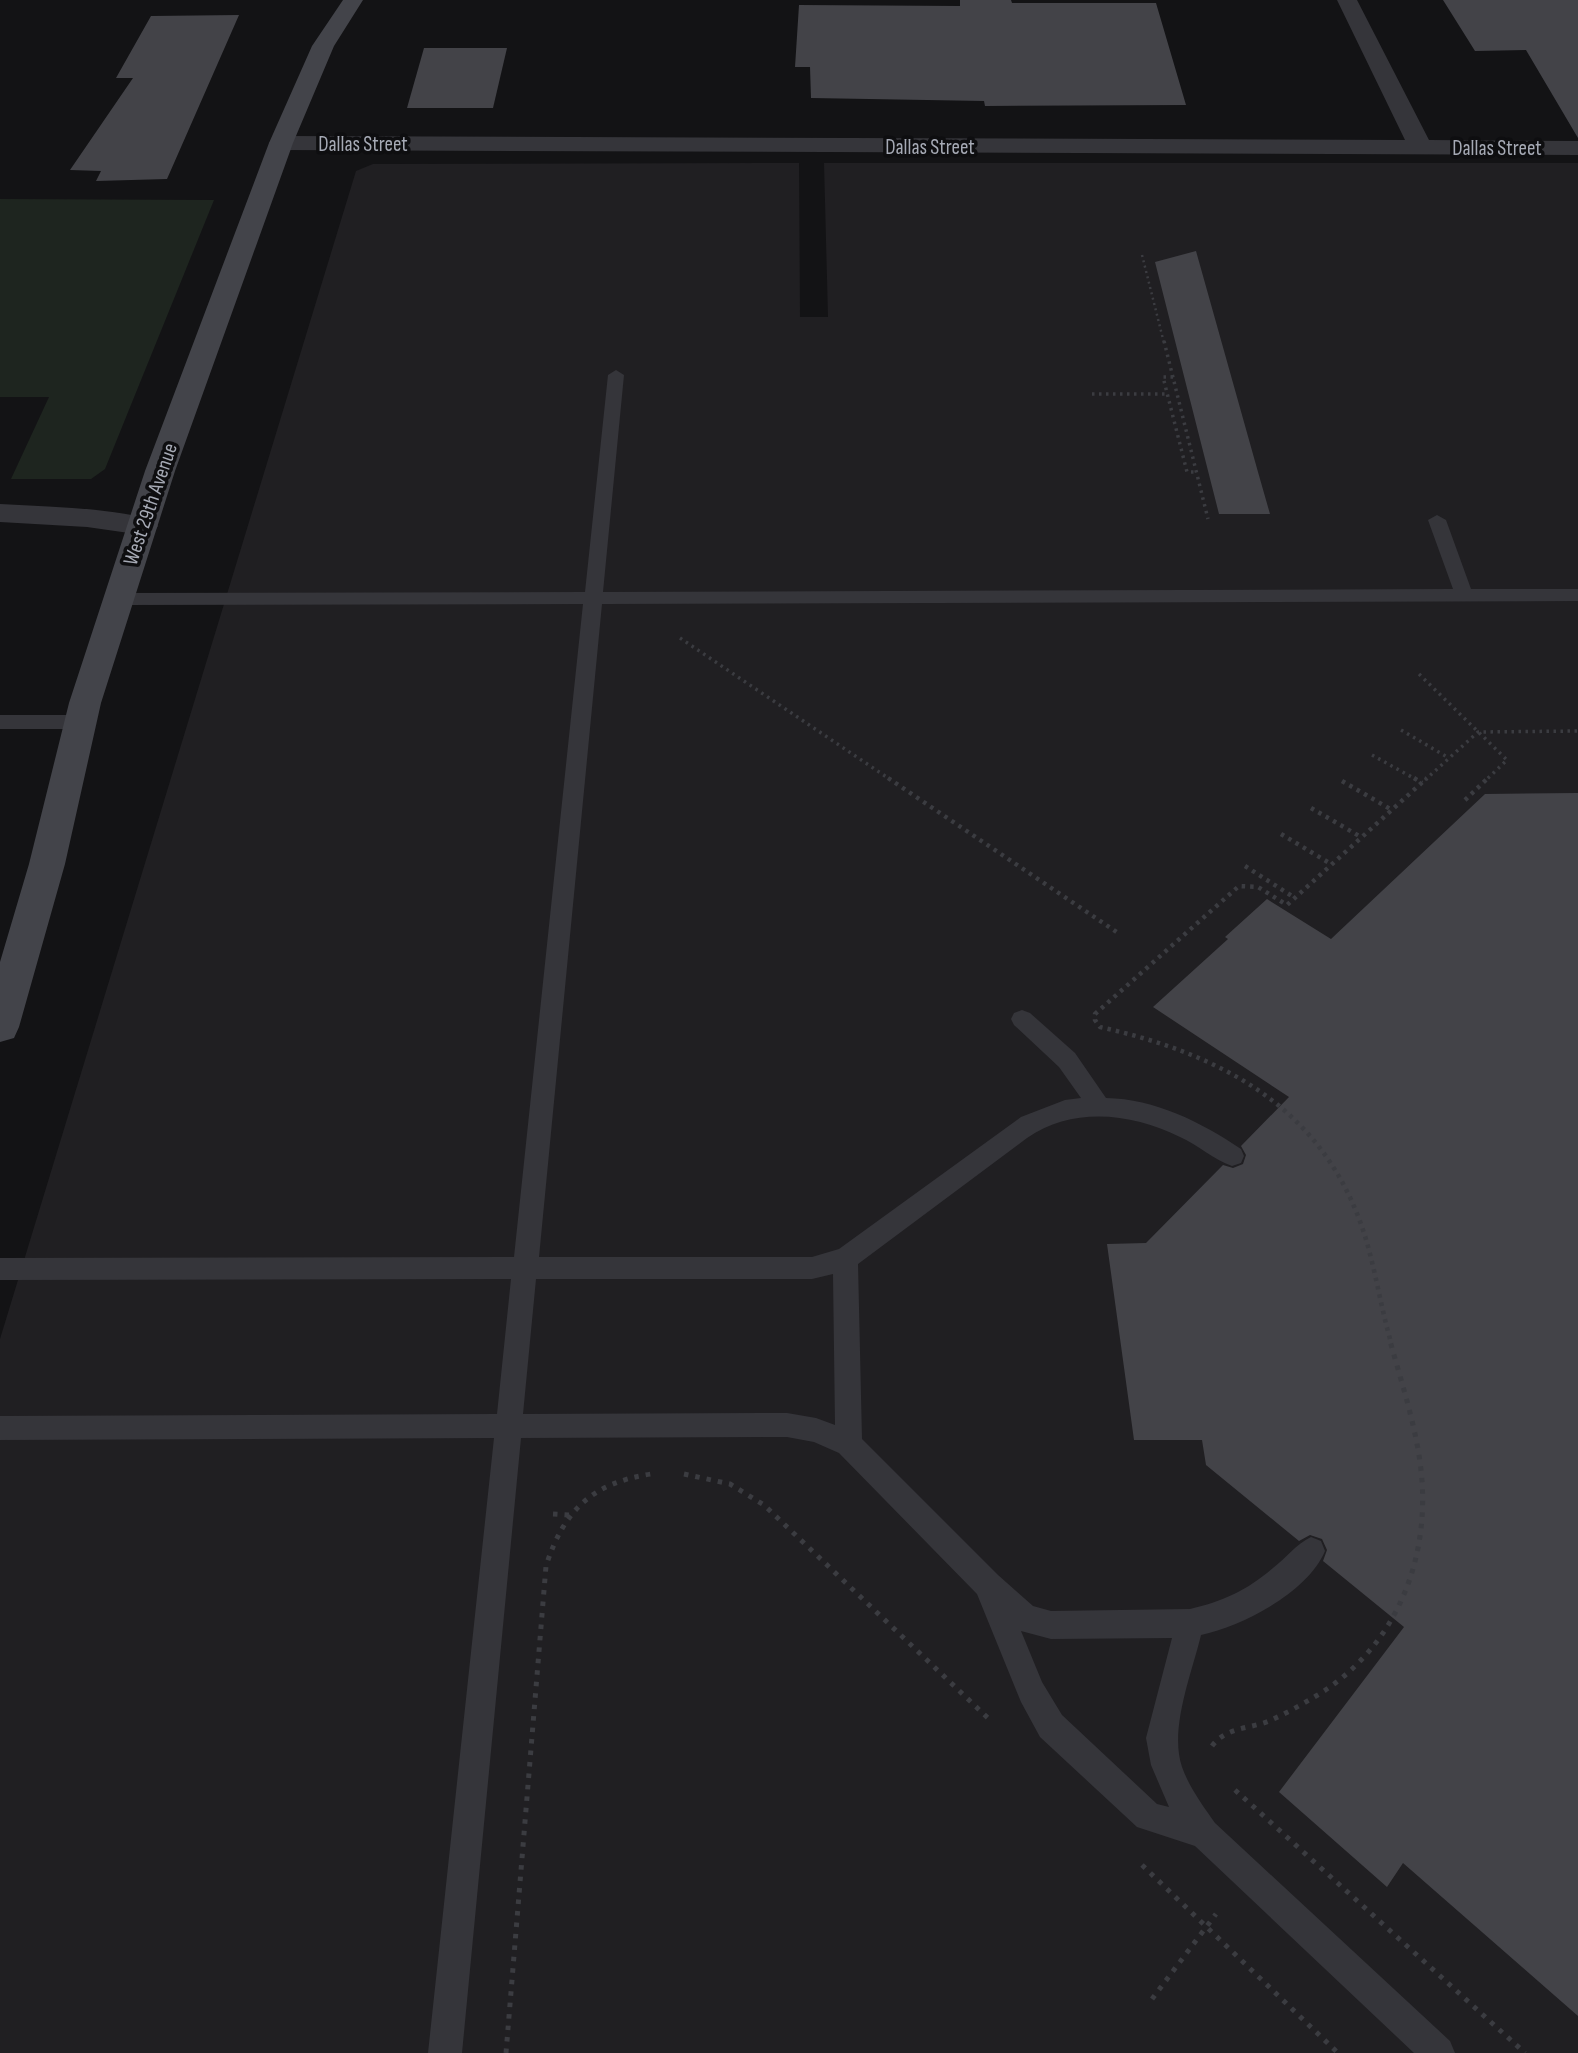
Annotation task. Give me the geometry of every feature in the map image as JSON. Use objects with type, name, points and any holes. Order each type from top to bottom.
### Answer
[{"type":"street","name":"West 29th Avenue","points":[[0,1027],[47,864],[80,722],[160,471],[281,143],[323,46],[353,0]]},
{"type":"street","points":[[1347,0],[1421,148]]},
{"type":"street","name":"Dallas Street","points":[[281,143],[1578,148]]},
{"type":"street","points":[[0,513],[87,518],[143,526]]},
{"type":"lane","points":[[445,2053],[616,375]]},
{"type":"lane","points":[[1437,520],[1464,596]]},
{"type":"lane","points":[[118,599],[1578,595]]},
{"type":"lane","points":[[0,722],[80,722]]},
{"type":"lane","points":[[1021,1019],[1067,1060],[1100,1108]]},
{"type":"lane","points":[[0,1269],[828,1267],[845,1261],[954,1177],[1030,1123],[1058,1112],[1100,1108],[1138,1111],[1177,1123],[1198,1133],[1232,1156]]},
{"type":"lane","points":[[845,1261],[849,1444]]},
{"type":"lane","points":[[0,1428],[787,1425],[834,1435],[849,1444],[988,1585],[1026,1619],[1038,1623],[1190,1623],[1231,1614],[1259,1599],[1311,1552]]},
{"type":"lane","points":[[988,1585],[1031,1692],[1051,1726],[1148,1816],[1203,1835]]},
{"type":"lane","points":[[1190,1623],[1163,1723],[1162,1756],[1178,1794],[1203,1835],[1438,2053]]},
{"type":"path","points":[[1142,255],[1208,519]]},
{"type":"path","points":[[1173,377],[1163,377],[1187,472],[1197,472]]},
{"type":"path","points":[[1092,394],[1167,394]]},
{"type":"path","points":[[676,635],[1118,933]]},
{"type":"path","points":[[1419,674],[1507,760],[1465,800]]},
{"type":"path","points":[[1401,730],[1449,758]]},
{"type":"path","points":[[1210,1754],[1216,1739],[1223,1734],[1264,1723],[1331,1686],[1374,1647],[1401,1603],[1421,1530],[1423,1501],[1413,1433],[1365,1238],[1350,1197],[1318,1147],[1276,1103],[1242,1079],[1181,1050],[1100,1027],[1095,1020],[1099,1010],[1239,886],[1255,886],[1287,905],[1478,732],[1578,731]]},
{"type":"path","points":[[1372,755],[1422,783]]},
{"type":"path","points":[[1342,781],[1392,810]]},
{"type":"path","points":[[1311,808],[1361,838]]},
{"type":"path","points":[[1281,834],[1331,864]]},
{"type":"path","points":[[1245,866],[1295,898]]},
{"type":"path","points":[[506,2053],[546,1566],[556,1534],[569,1515],[603,1487],[623,1479],[657,1473]]},
{"type":"path","points":[[681,1473],[730,1484],[764,1505],[997,1727]]},
{"type":"path","points":[[553,1514],[569,1515]]},
{"type":"path","points":[[1233,1788],[1525,2053]]},
{"type":"path","points":[[1136,1860],[1338,2053]]},
{"type":"path","points":[[1152,1999],[1216,1914]]},
{"type":"shaded area","points":[[799,163],[800,317],[828,317],[824,163],[1578,163],[1578,2053],[0,2053],[0,1339],[356,171],[373,164]]},
{"type":"shaded area","points":[[0,199],[214,200],[105,469],[91,479],[11,479],[49,397],[0,397]]},
{"type":"building","points":[[960,0],[1011,0],[1012,3],[1156,3],[1186,105],[985,106],[984,101],[811,98],[810,67],[795,67],[799,5],[960,6]]},
{"type":"building","points":[[1443,0],[1578,0],[1578,138],[1526,50],[1475,51]]},
{"type":"building","points":[[239,15],[167,179],[96,181],[101,171],[70,170],[133,78],[116,78],[151,16]]},
{"type":"building","points":[[424,48],[507,48],[493,108],[407,108]]},
{"type":"building","points":[[1196,251],[1270,514],[1219,514],[1155,262]]},
{"type":"building","points":[[1578,793],[1578,2016],[1403,1863],[1387,1887],[1279,1792],[1404,1627],[1323,1561],[1327,1550],[1322,1539],[1310,1535],[1299,1541],[1206,1465],[1202,1440],[1134,1440],[1107,1244],[1146,1243],[1223,1165],[1233,1168],[1243,1164],[1246,1155],[1241,1146],[1289,1097],[1153,1007],[1228,939],[1225,937],[1267,899],[1331,939],[1485,794]]}]
